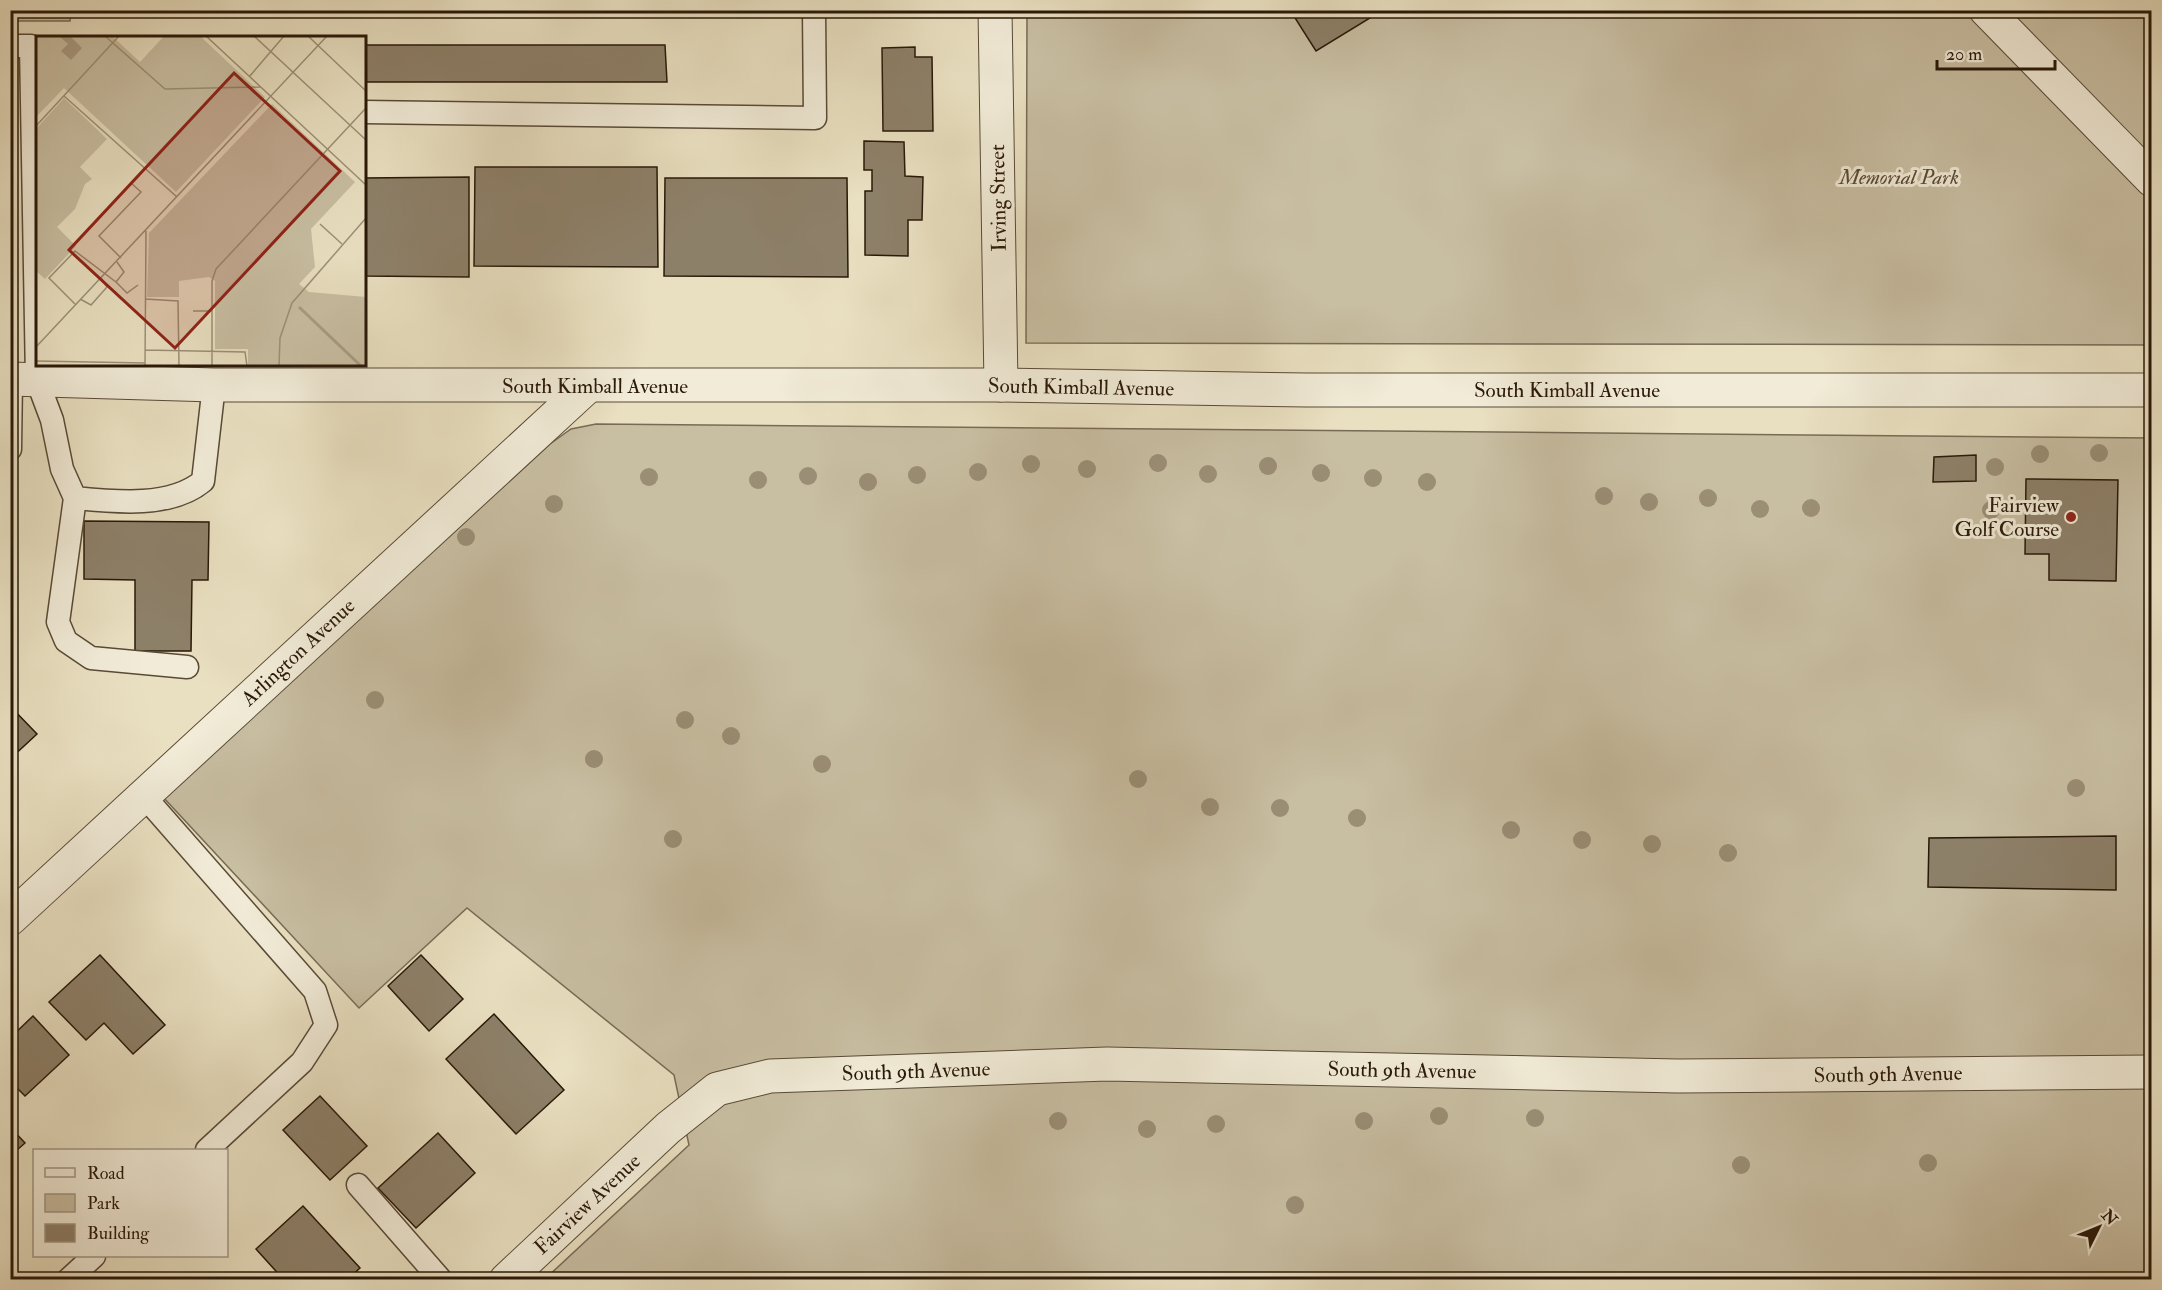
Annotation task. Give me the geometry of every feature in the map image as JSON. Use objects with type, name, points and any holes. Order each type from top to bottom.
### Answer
[{"type":"street","name":"Irving Street","points":[[995,10],[1001,385]]},
{"type":"street","points":[[1986,10],[2151,180]]},
{"type":"street","name":"South Kimball Avenue","points":[[24,379],[214,385],[260,375],[586,387],[1001,385],[1307,390],[2151,390]]},
{"type":"street","name":"Arlington Avenue","points":[[10,919],[586,387]]},
{"type":"street","name":"South 9th Avenue","points":[[668,1128],[717,1089],[770,1076],[1107,1064],[1678,1076],[2151,1072]]},
{"type":"street","name":"Fairview Avenue","points":[[506,1280],[668,1128]]},
{"type":"lane","points":[[366,112],[815,118],[814,10]]},
{"type":"lane","points":[[10,46],[32,46],[24,379],[10,449]]},
{"type":"lane","points":[[24,379],[52,420],[62,469],[75,498],[58,622],[66,642],[91,658],[187,667]]},
{"type":"lane","points":[[75,498],[106,501],[170,498],[191,491],[203,481],[214,385]]},
{"type":"lane","points":[[144,796],[315,991],[326,1025],[302,1062],[208,1149]]},
{"type":"lane","points":[[358,1185],[441,1280]]},
{"type":"lane","points":[[68,1280],[93,1257]]},
{"type":"green space","points":[[10,11],[71,11],[70,21],[11,21]]},
{"type":"green space","name":"Memorial Park","points":[[1027,11],[2151,11],[2151,345],[1026,343]]},
{"type":"green space","points":[[596,424],[2151,438],[2151,1279],[545,1279],[689,1145],[674,1075],[467,908],[359,1008],[163,797],[550,444],[571,429]]},
{"type":"building","points":[[1290,10],[1383,10],[1316,51]]},
{"type":"building","points":[[366,45],[665,45],[667,82],[366,82]]},
{"type":"building","points":[[915,47],[915,57],[932,57],[933,131],[883,131],[882,48]]},
{"type":"building","points":[[864,141],[904,142],[905,176],[923,177],[922,220],[908,220],[908,256],[865,255],[865,191],[872,191],[872,170],[864,170]]},
{"type":"building","points":[[475,167],[657,167],[658,267],[474,266]]},
{"type":"building","points":[[469,177],[469,277],[366,276],[366,178]]},
{"type":"building","points":[[665,178],[847,178],[848,277],[664,276]]},
{"type":"building","points":[[1976,455],[1976,481],[1933,482],[1934,457]]},
{"type":"building","name":"Fairview Golf Course","points":[[2026,479],[2118,480],[2116,581],[2049,580],[2049,554],[2025,554]]},
{"type":"building","points":[[84,521],[209,522],[208,580],[192,580],[191,651],[135,651],[135,580],[84,579]]},
{"type":"building","points":[[10,706],[37,734],[10,759]]},
{"type":"building","points":[[2116,836],[2116,890],[1928,887],[1929,838]]},
{"type":"building","points":[[100,955],[165,1025],[133,1054],[104,1023],[86,1040],[49,1002]]},
{"type":"building","points":[[421,955],[463,999],[429,1031],[388,986]]},
{"type":"building","points":[[494,1014],[564,1090],[516,1134],[446,1059]]},
{"type":"building","points":[[33,1016],[69,1055],[25,1096],[10,1081],[10,1038]]},
{"type":"building","points":[[320,1096],[367,1146],[330,1180],[283,1130]]},
{"type":"building","points":[[10,1127],[25,1143],[10,1156]]},
{"type":"building","points":[[438,1133],[475,1173],[416,1228],[378,1188]]},
{"type":"building","points":[[303,1206],[360,1268],[347,1280],[284,1280],[256,1249]]},
{"type":"place","name":"Fairview Golf Course","points":[[2071,517]]}]
